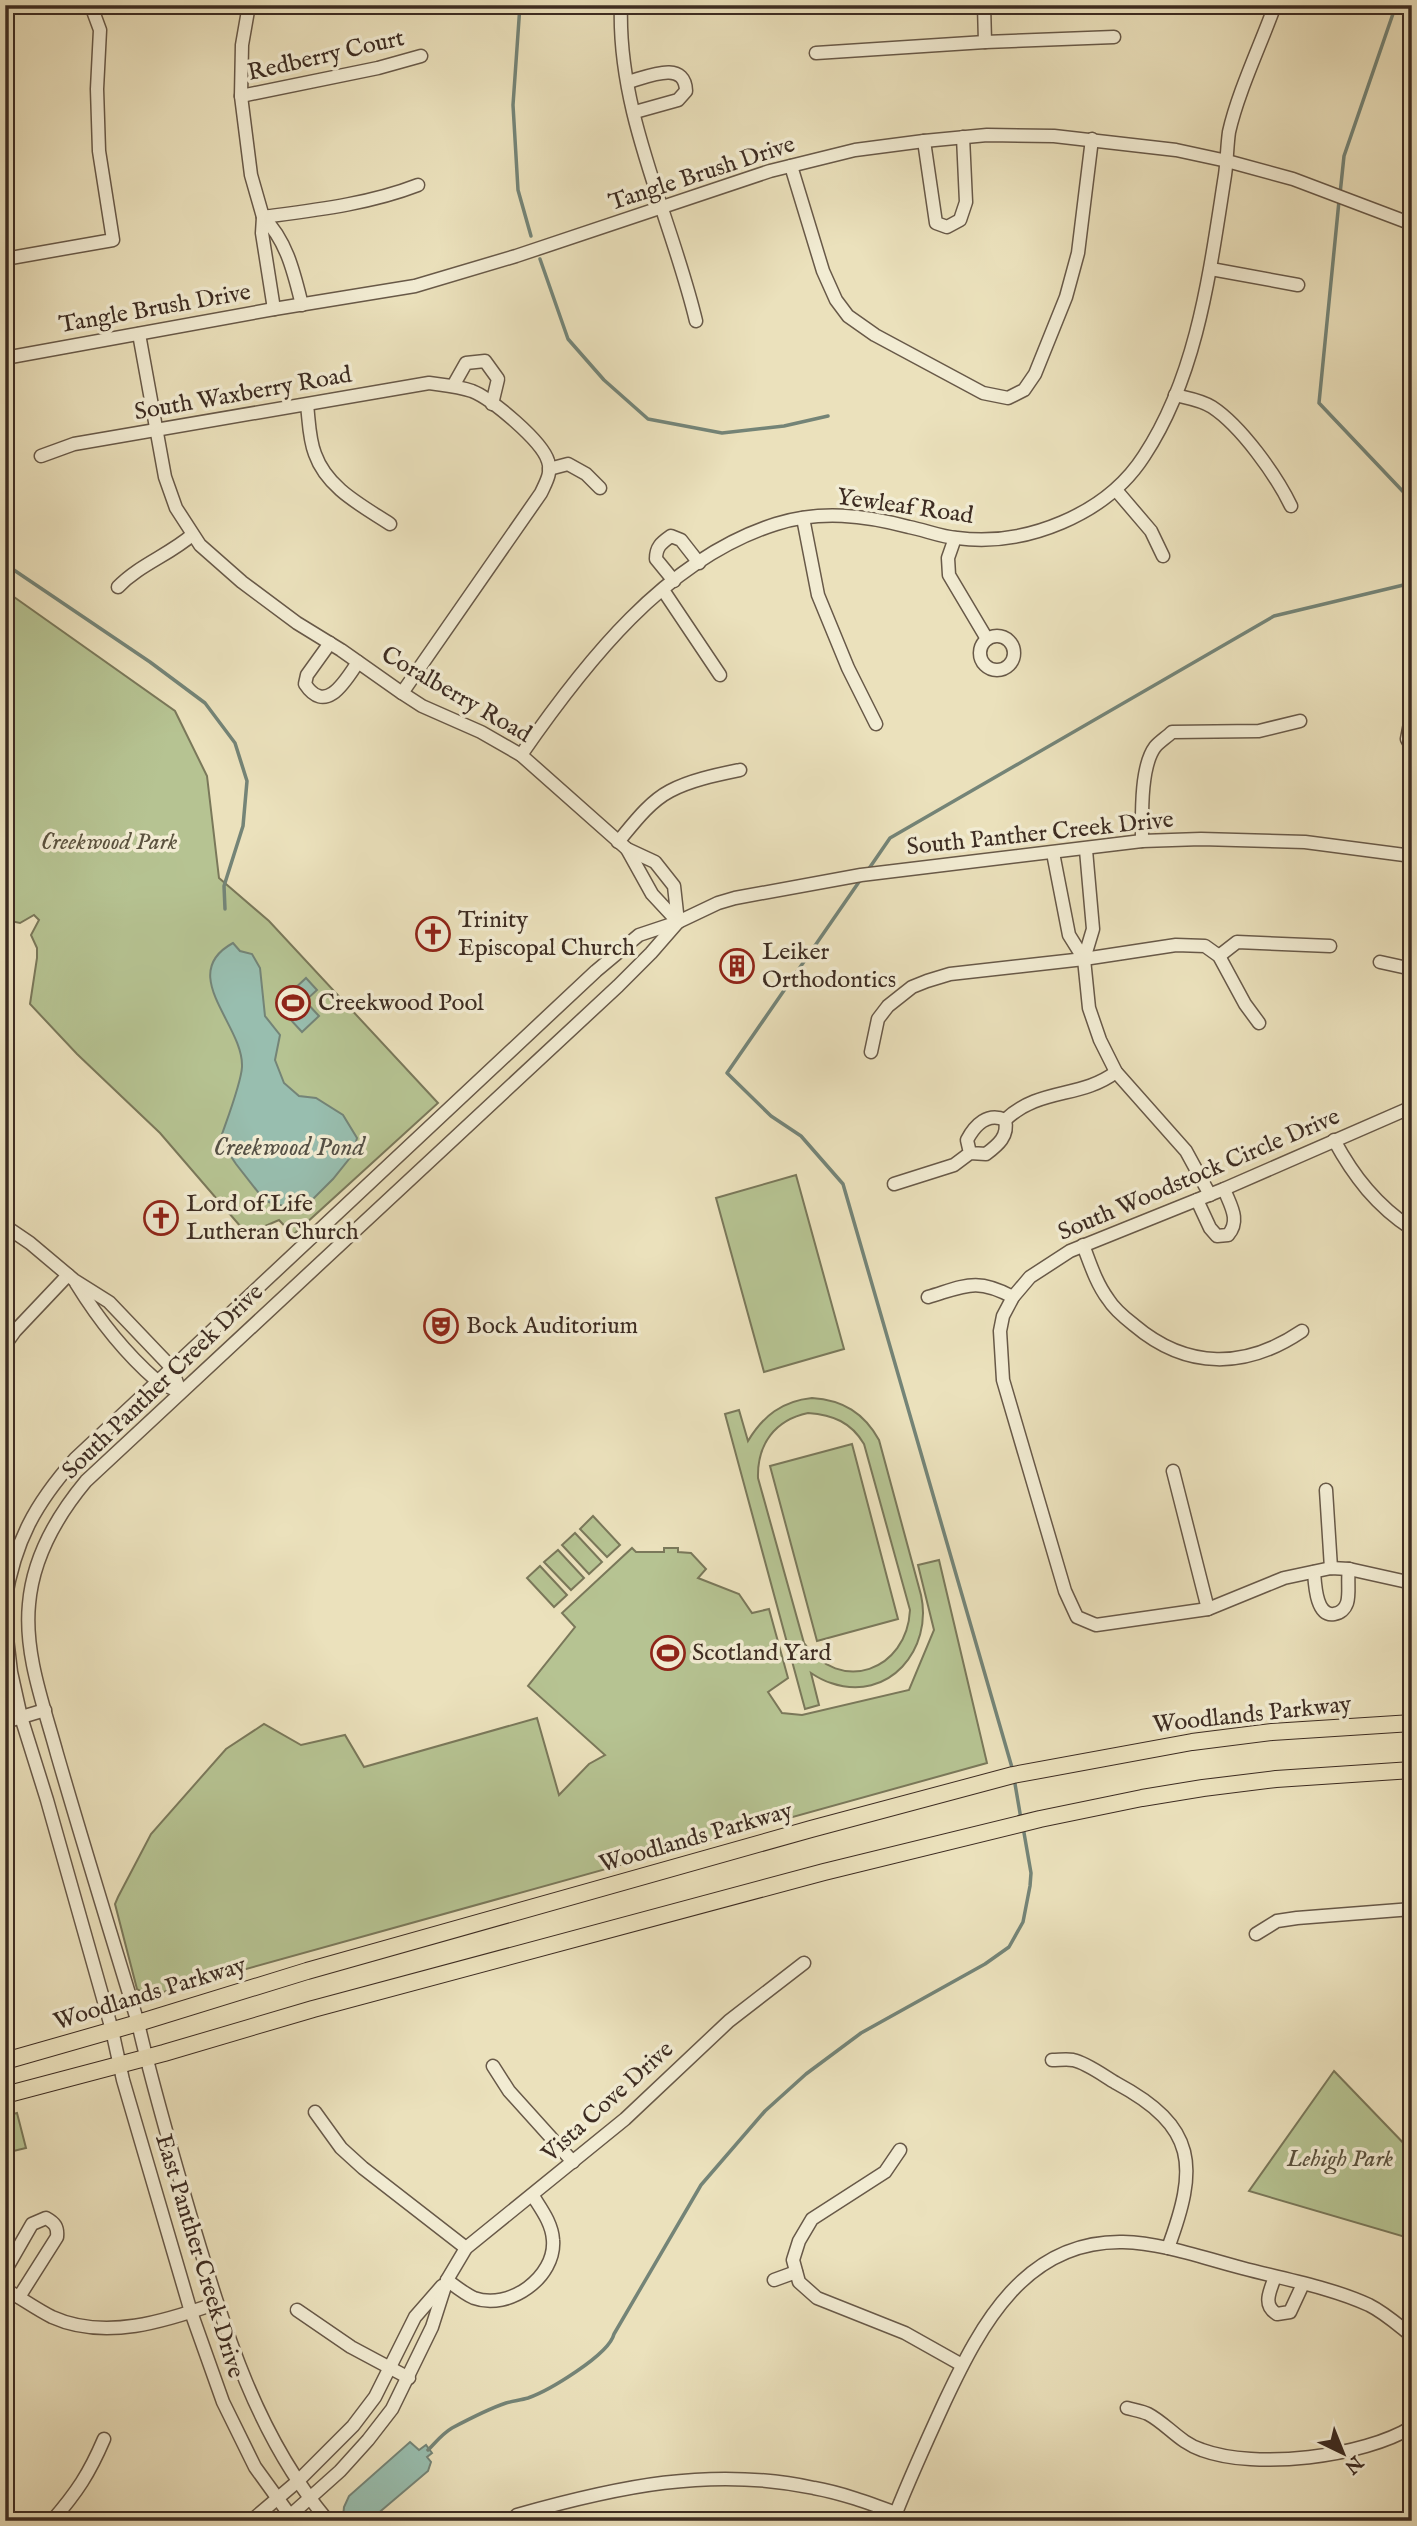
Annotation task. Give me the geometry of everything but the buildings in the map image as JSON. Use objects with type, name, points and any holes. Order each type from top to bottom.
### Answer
[{"type":"main road","name":"Woodlands Parkway","points":[[5,2061],[307,1970],[990,1781],[1133,1752],[1246,1735],[1412,1723]]},
{"type":"main road","points":[[5,2095],[824,1872],[1040,1819],[1203,1788],[1276,1779],[1412,1770]]},
{"type":"street","points":[[5,259],[113,240],[99,152],[97,89],[100,30],[93,11],[87,5]]},
{"type":"street","points":[[249,5],[242,45],[241,96],[251,175],[263,217],[262,233],[274,309]]},
{"type":"street","points":[[621,5],[622,58],[639,140],[663,208],[696,321]]},
{"type":"street","points":[[984,5],[985,42]]},
{"type":"street","name":"Yewleaf Road","points":[[521,755],[594,656],[631,618],[699,563],[759,530],[803,518],[843,515],[955,538],[1002,538],[1048,527],[1090,508],[1116,490],[1144,456],[1175,395],[1209,284],[1229,133],[1275,5]]},
{"type":"street","points":[[816,53],[1114,37]]},
{"type":"street","name":"Redberry Court","points":[[241,96],[377,68],[421,56]]},
{"type":"street","points":[[628,82],[672,71],[682,76],[686,82],[686,90],[678,100],[635,112]]},
{"type":"street","name":"Tangle Brush Drive","points":[[5,358],[415,285],[516,256],[743,179],[791,166],[855,150],[963,137],[1017,135],[1091,139],[1176,150],[1293,179],[1412,224]]},
{"type":"street","points":[[924,141],[936,223],[947,227],[960,220],[966,202],[963,137]]},
{"type":"street","points":[[791,166],[823,271],[835,300],[848,316],[875,335],[983,393],[1008,398],[1024,390],[1035,374],[1069,286],[1078,253],[1091,139]]},
{"type":"street","points":[[263,217],[318,210],[392,195],[418,185]]},
{"type":"street","points":[[263,217],[278,232],[291,262],[302,305]]},
{"type":"street","points":[[1211,269],[1298,285]]},
{"type":"street","name":"Coralberry Road","points":[[139,334],[165,477],[183,521],[213,559],[297,622],[422,706],[481,732],[521,755],[622,846],[652,894],[678,922]]},
{"type":"street","points":[[453,386],[466,363],[485,361],[498,379],[492,404]]},
{"type":"street","name":"South Waxberry Road","points":[[41,456],[74,444],[429,383],[474,392],[492,404],[536,441],[544,452],[549,470]]},
{"type":"street","points":[[1175,395],[1210,406],[1223,417],[1279,481],[1291,506]]},
{"type":"street","points":[[307,405],[314,452],[324,475],[390,524]]},
{"type":"street","points":[[402,693],[541,493],[549,470],[568,464],[586,474],[600,488]]},
{"type":"street","points":[[1116,490],[1151,531],[1164,556]]},
{"type":"street","points":[[803,518],[818,595],[848,668],[876,724]]},
{"type":"street","points":[[118,587],[132,572],[173,551],[192,535]]},
{"type":"street","points":[[674,581],[656,559],[656,551],[662,543],[671,537],[681,540],[699,563]]},
{"type":"street","points":[[955,538],[948,558],[949,575],[987,639]]},
{"type":"street","points":[[663,590],[720,675]]},
{"type":"street","points":[[330,642],[307,675],[305,684],[310,691],[321,697],[330,696],[342,686],[358,662]]},
{"type":"street","points":[[1412,713],[1407,739],[1412,748]]},
{"type":"street","points":[[1142,841],[1141,813],[1148,766],[1154,748],[1172,732],[1259,731],[1300,721]]},
{"type":"street","points":[[622,846],[644,811],[669,791],[705,778],[740,770]]},
{"type":"street","name":"South Panther Creek Drive","points":[[5,1601],[19,1543],[32,1514],[50,1486],[75,1459],[596,971],[639,935],[734,898],[867,875],[1142,841],[1201,839],[1305,842],[1412,856]]},
{"type":"street","name":"Coralberry Road","points":[[622,846],[655,862],[674,886],[678,922]]},
{"type":"street","points":[[1086,849],[1093,929],[1084,959],[1089,1007],[1100,1040],[1116,1072],[1186,1151],[1210,1195]]},
{"type":"street","points":[[1053,853],[1069,935],[1084,959]]},
{"type":"street","name":"South Panther Creek Drive","points":[[146,2058],[45,1710],[29,1634],[32,1579],[42,1549],[70,1501],[86,1481],[618,986],[678,922]]},
{"type":"street","points":[[1219,957],[1237,942],[1330,946]]},
{"type":"street","points":[[871,1052],[878,1020],[888,1006],[906,991],[927,981],[950,974],[1084,959],[1176,945],[1205,946],[1219,957],[1245,1004],[1259,1023]]},
{"type":"street","points":[[1381,962],[1412,969]]},
{"type":"street","points":[[970,1153],[967,1140],[981,1121],[990,1117],[1005,1120],[1027,1103],[1081,1090],[1104,1081],[1116,1072]]},
{"type":"street","name":"South Woodstock Circle Drive","points":[[1208,1609],[1096,1625],[1077,1617],[1065,1591],[1003,1380],[1000,1331],[1003,1316],[1013,1297],[1030,1277],[1042,1267],[1083,1245],[1210,1195],[1412,1107]]},
{"type":"street","points":[[894,1184],[954,1165],[970,1153],[986,1154],[1005,1136],[1005,1120]]},
{"type":"street","points":[[1334,1140],[1347,1164],[1373,1199],[1412,1229]]},
{"type":"street","points":[[1197,1200],[1210,1228],[1217,1236],[1228,1235],[1234,1227],[1235,1219],[1224,1189]]},
{"type":"street","points":[[5,1227],[109,1302],[172,1368],[180,1392]]},
{"type":"street","points":[[1083,1245],[1108,1300],[1152,1340],[1176,1353],[1205,1358],[1235,1358],[1260,1353],[1283,1344],[1303,1331]]},
{"type":"street","points":[[5,1345],[15,1331],[71,1277]]},
{"type":"street","points":[[71,1277],[106,1326],[158,1381],[180,1392]]},
{"type":"street","points":[[928,1297],[968,1285],[985,1284],[1013,1297]]},
{"type":"street","points":[[1173,1471],[1208,1609],[1284,1578],[1331,1568],[1349,1569],[1412,1583]]},
{"type":"street","points":[[1326,1490],[1331,1568]]},
{"type":"street","points":[[1314,1573],[1320,1607],[1328,1614],[1336,1614],[1345,1608],[1348,1600],[1349,1569]]},
{"type":"street","points":[[5,1621],[11,1672],[21,1717],[112,2030]]},
{"type":"street","points":[[5,1722],[45,1710]]},
{"type":"street","points":[[1256,1934],[1277,1922],[1297,1918],[1412,1909]]},
{"type":"street","name":"Vista Cove Drive","points":[[251,2521],[299,2482],[353,2426],[375,2397],[415,2317],[447,2280],[466,2248],[625,2119],[729,2021],[804,1963]]},
{"type":"street","name":"East Panther Creek Drive","points":[[112,2030],[119,2065],[191,2312],[223,2402],[255,2468],[290,2519]]},
{"type":"street","name":"East Panther Creek Drive","points":[[146,2058],[217,2303],[247,2387],[278,2449],[310,2500],[328,2521]]},
{"type":"street","points":[[1052,2060],[1074,2060],[1124,2087],[1149,2103],[1173,2126],[1186,2156],[1188,2174],[1168,2249]]},
{"type":"street","points":[[493,2066],[509,2091],[573,2162]]},
{"type":"street","points":[[315,2112],[341,2148],[363,2168],[466,2248]]},
{"type":"street","points":[[900,2150],[886,2172],[812,2219],[799,2241],[793,2260],[796,2272],[799,2282],[817,2298],[905,2333],[962,2365]]},
{"type":"street","points":[[447,2280],[474,2297],[488,2301],[516,2295],[539,2277],[548,2267],[553,2238],[548,2221],[533,2196]]},
{"type":"street","points":[[5,2271],[33,2224],[46,2218],[54,2223],[58,2230],[57,2237],[19,2297]]},
{"type":"street","points":[[511,2521],[517,2515],[628,2487],[678,2480],[715,2479],[770,2481],[813,2487],[850,2497],[895,2518],[962,2365],[977,2337],[1005,2299],[1019,2283],[1048,2260],[1101,2244],[1123,2242],[1168,2249],[1303,2284],[1368,2305],[1412,2336]]},
{"type":"street","points":[[774,2280],[796,2272]]},
{"type":"street","points":[[1275,2277],[1267,2301],[1270,2309],[1277,2314],[1290,2312],[1303,2284]]},
{"type":"street","name":"Vista Cove Drive","points":[[290,2519],[368,2440],[392,2409],[432,2327],[447,2280]]},
{"type":"street","points":[[5,2290],[55,2318],[99,2328],[139,2326],[217,2303]]},
{"type":"street","points":[[297,2310],[351,2347],[409,2378]]},
{"type":"street","points":[[1128,2408],[1148,2414],[1199,2450],[1235,2459],[1273,2460],[1373,2446],[1395,2438],[1412,2427]]},
{"type":"street","points":[[52,2521],[76,2494],[104,2439]]},
{"type":"green space","name":"Creekwood Park","points":[[14,597],[175,711],[207,776],[219,878],[269,921],[438,1103],[293,1235],[279,1220],[247,1234],[160,1133],[77,1054],[30,1004],[37,958],[37,948],[31,935],[39,920],[34,915],[20,923],[5,920],[5,607]]},
{"type":"green space","points":[[796,1175],[844,1349],[764,1372],[716,1198]]},
{"type":"green space","points":[[823,1399],[843,1405],[867,1422],[879,1440],[921,1595],[923,1615],[913,1652],[902,1667],[888,1678],[871,1685],[852,1687],[828,1682],[811,1673],[819,1705],[805,1709],[725,1414],[739,1410],[748,1441],[774,1411],[801,1400]],"holes":[[[817,1414],[847,1425],[864,1444],[910,1610],[906,1631],[897,1648],[885,1661],[869,1669],[853,1671],[835,1668],[819,1659],[804,1643],[758,1478],[761,1454],[770,1435],[796,1416]]]},
{"type":"green space","points":[[852,1444],[898,1619],[817,1641],[770,1466]]},
{"type":"green space","points":[[593,1516],[620,1545],[607,1557],[580,1529]]},
{"type":"green space","points":[[575,1533],[602,1562],[589,1574],[562,1545]]},
{"type":"green space","points":[[632,1548],[636,1552],[664,1552],[664,1548],[678,1548],[678,1552],[691,1553],[706,1569],[698,1578],[739,1594],[752,1613],[769,1609],[788,1678],[768,1692],[782,1713],[802,1715],[909,1690],[934,1630],[918,1565],[939,1560],[987,1763],[149,1996],[137,1989],[115,1904],[118,1897],[151,1834],[226,1749],[264,1724],[301,1745],[345,1735],[364,1767],[537,1718],[559,1795],[589,1764],[605,1755],[528,1686],[575,1627],[562,1613]]},
{"type":"green space","points":[[558,1550],[584,1578],[571,1590],[544,1562]]},
{"type":"green space","points":[[540,1566],[567,1595],[554,1607],[527,1578]]},
{"type":"green space","name":"Lehigh Park","points":[[1334,2071],[1412,2152],[1412,2239],[1249,2191]]},
{"type":"green space","points":[[17,2113],[26,2148],[5,2153],[5,2116]]},
{"type":"water","name":"Creekwood Pond","points":[[233,943],[240,951],[252,954],[260,968],[265,1016],[280,1035],[275,1060],[284,1083],[299,1096],[316,1098],[343,1115],[357,1138],[353,1154],[333,1179],[313,1199],[291,1208],[265,1201],[220,1140],[242,1067],[240,1051],[211,985],[211,970],[217,956]]},
{"type":"water","name":"Creekwood Pool","points":[[306,978],[317,990],[305,1001],[319,1016],[302,1032],[277,1005]]},
{"type":"water","points":[[410,2442],[419,2450],[426,2445],[432,2453],[427,2457],[431,2462],[428,2471],[369,2521],[348,2521],[343,2517],[349,2496]]},
{"type":"waterway","points":[[520,5],[513,105],[518,190],[531,236]]},
{"type":"waterway","points":[[1340,194],[1344,156],[1396,5]]},
{"type":"waterway","points":[[1339,201],[1319,403],[1412,501]]},
{"type":"waterway","points":[[540,259],[568,339],[604,380],[648,419],[722,433],[784,426],[828,416]]},
{"type":"waterway","points":[[5,564],[150,662],[205,703],[235,743],[247,781],[243,826],[224,886],[225,909]]},
{"type":"waterway","points":[[868,870],[890,838],[1274,616],[1412,583]]},
{"type":"waterway","points":[[861,879],[727,1073],[771,1116],[801,1136],[843,1184],[1013,1771]]},
{"type":"waterway","points":[[1014,1778],[1021,1819]]},
{"type":"waterway","points":[[428,2450],[452,2428],[499,2405],[537,2394],[590,2362],[610,2342],[701,2185],[765,2111],[806,2074],[861,2033],[985,1964],[1009,1947],[1023,1922],[1030,1886],[1031,1873],[1023,1827]]},
{"type":"place","name":"Trinity Episcopal Church","points":[[433,934]]},
{"type":"place","name":"Leiker Orthodontics","points":[[737,966]]},
{"type":"place","name":"Creekwood Pool","points":[[293,1003]]},
{"type":"place","name":"Lord of Life Lutheran Church","points":[[161,1218]]},
{"type":"place","name":"Bock Auditorium","points":[[441,1326]]},
{"type":"place","name":"Scotland Yard","points":[[668,1653]]}]
